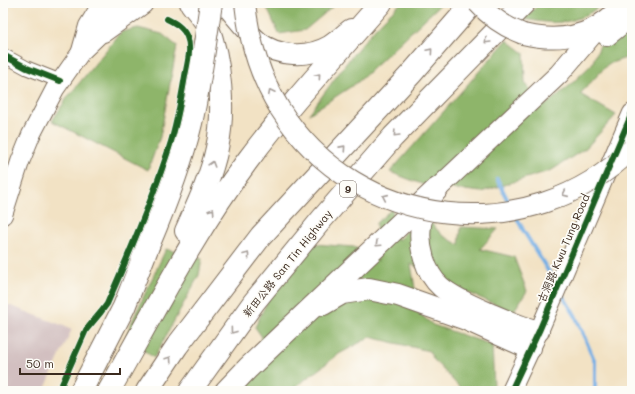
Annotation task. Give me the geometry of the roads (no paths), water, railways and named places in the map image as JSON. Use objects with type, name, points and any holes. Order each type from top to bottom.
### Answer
[{"type":"highway","points":[[103,31],[142,3]]},
{"type":"highway","points":[[178,3],[206,24]]},
{"type":"highway","points":[[123,366],[178,251],[205,190],[217,148],[221,113],[218,65],[206,24],[191,3]]},
{"type":"highway","points":[[81,391],[124,306],[161,216],[178,167],[191,122],[211,3]]},
{"type":"highway","points":[[109,391],[186,253],[247,160],[271,129],[381,3]]},
{"type":"highway","points":[[147,391],[177,346],[261,236],[406,80],[473,3]]},
{"type":"highway","name":"新田公路 San Tin Highway","points":[[190,391],[254,302],[322,219],[393,137],[524,3]]},
{"type":"highway","points":[[226,391],[248,368],[437,189]]},
{"type":"highway","points":[[306,314],[342,293],[369,290],[398,295],[466,319],[534,340]]},
{"type":"main road","points":[[81,52],[88,26],[102,3]]},
{"type":"main road","points":[[3,216],[17,169],[31,135],[60,81],[81,52],[103,31],[123,3]]},
{"type":"main road","points":[[224,3],[260,42],[272,50],[288,54],[305,54],[318,51],[329,45],[381,3]]},
{"type":"main road","points":[[245,3],[252,42],[260,69],[272,95],[290,123],[314,150],[337,170],[368,189],[389,199],[410,206],[448,213],[493,214],[516,211],[538,205],[564,195],[586,184],[607,171],[632,149]]},
{"type":"main road","points":[[478,3],[498,22],[510,29],[539,38],[572,36],[588,31],[625,8]]},
{"type":"main road","points":[[534,340],[526,328],[468,303],[441,287],[430,273],[423,257],[421,224],[437,189],[559,74],[625,8]]},
{"type":"main road","points":[[559,74],[602,23]]},
{"type":"main road","name":"古洞路 Kwu Tung Road","points":[[511,391],[632,113]]},
{"type":"street","points":[[3,55],[27,68],[60,81]]},
{"type":"waterway","points":[[497,179],[510,205]]},
{"type":"waterway","points":[[515,214],[523,230],[555,282]]},
{"type":"waterway","points":[[561,293],[575,315],[595,362],[595,391]]}]
